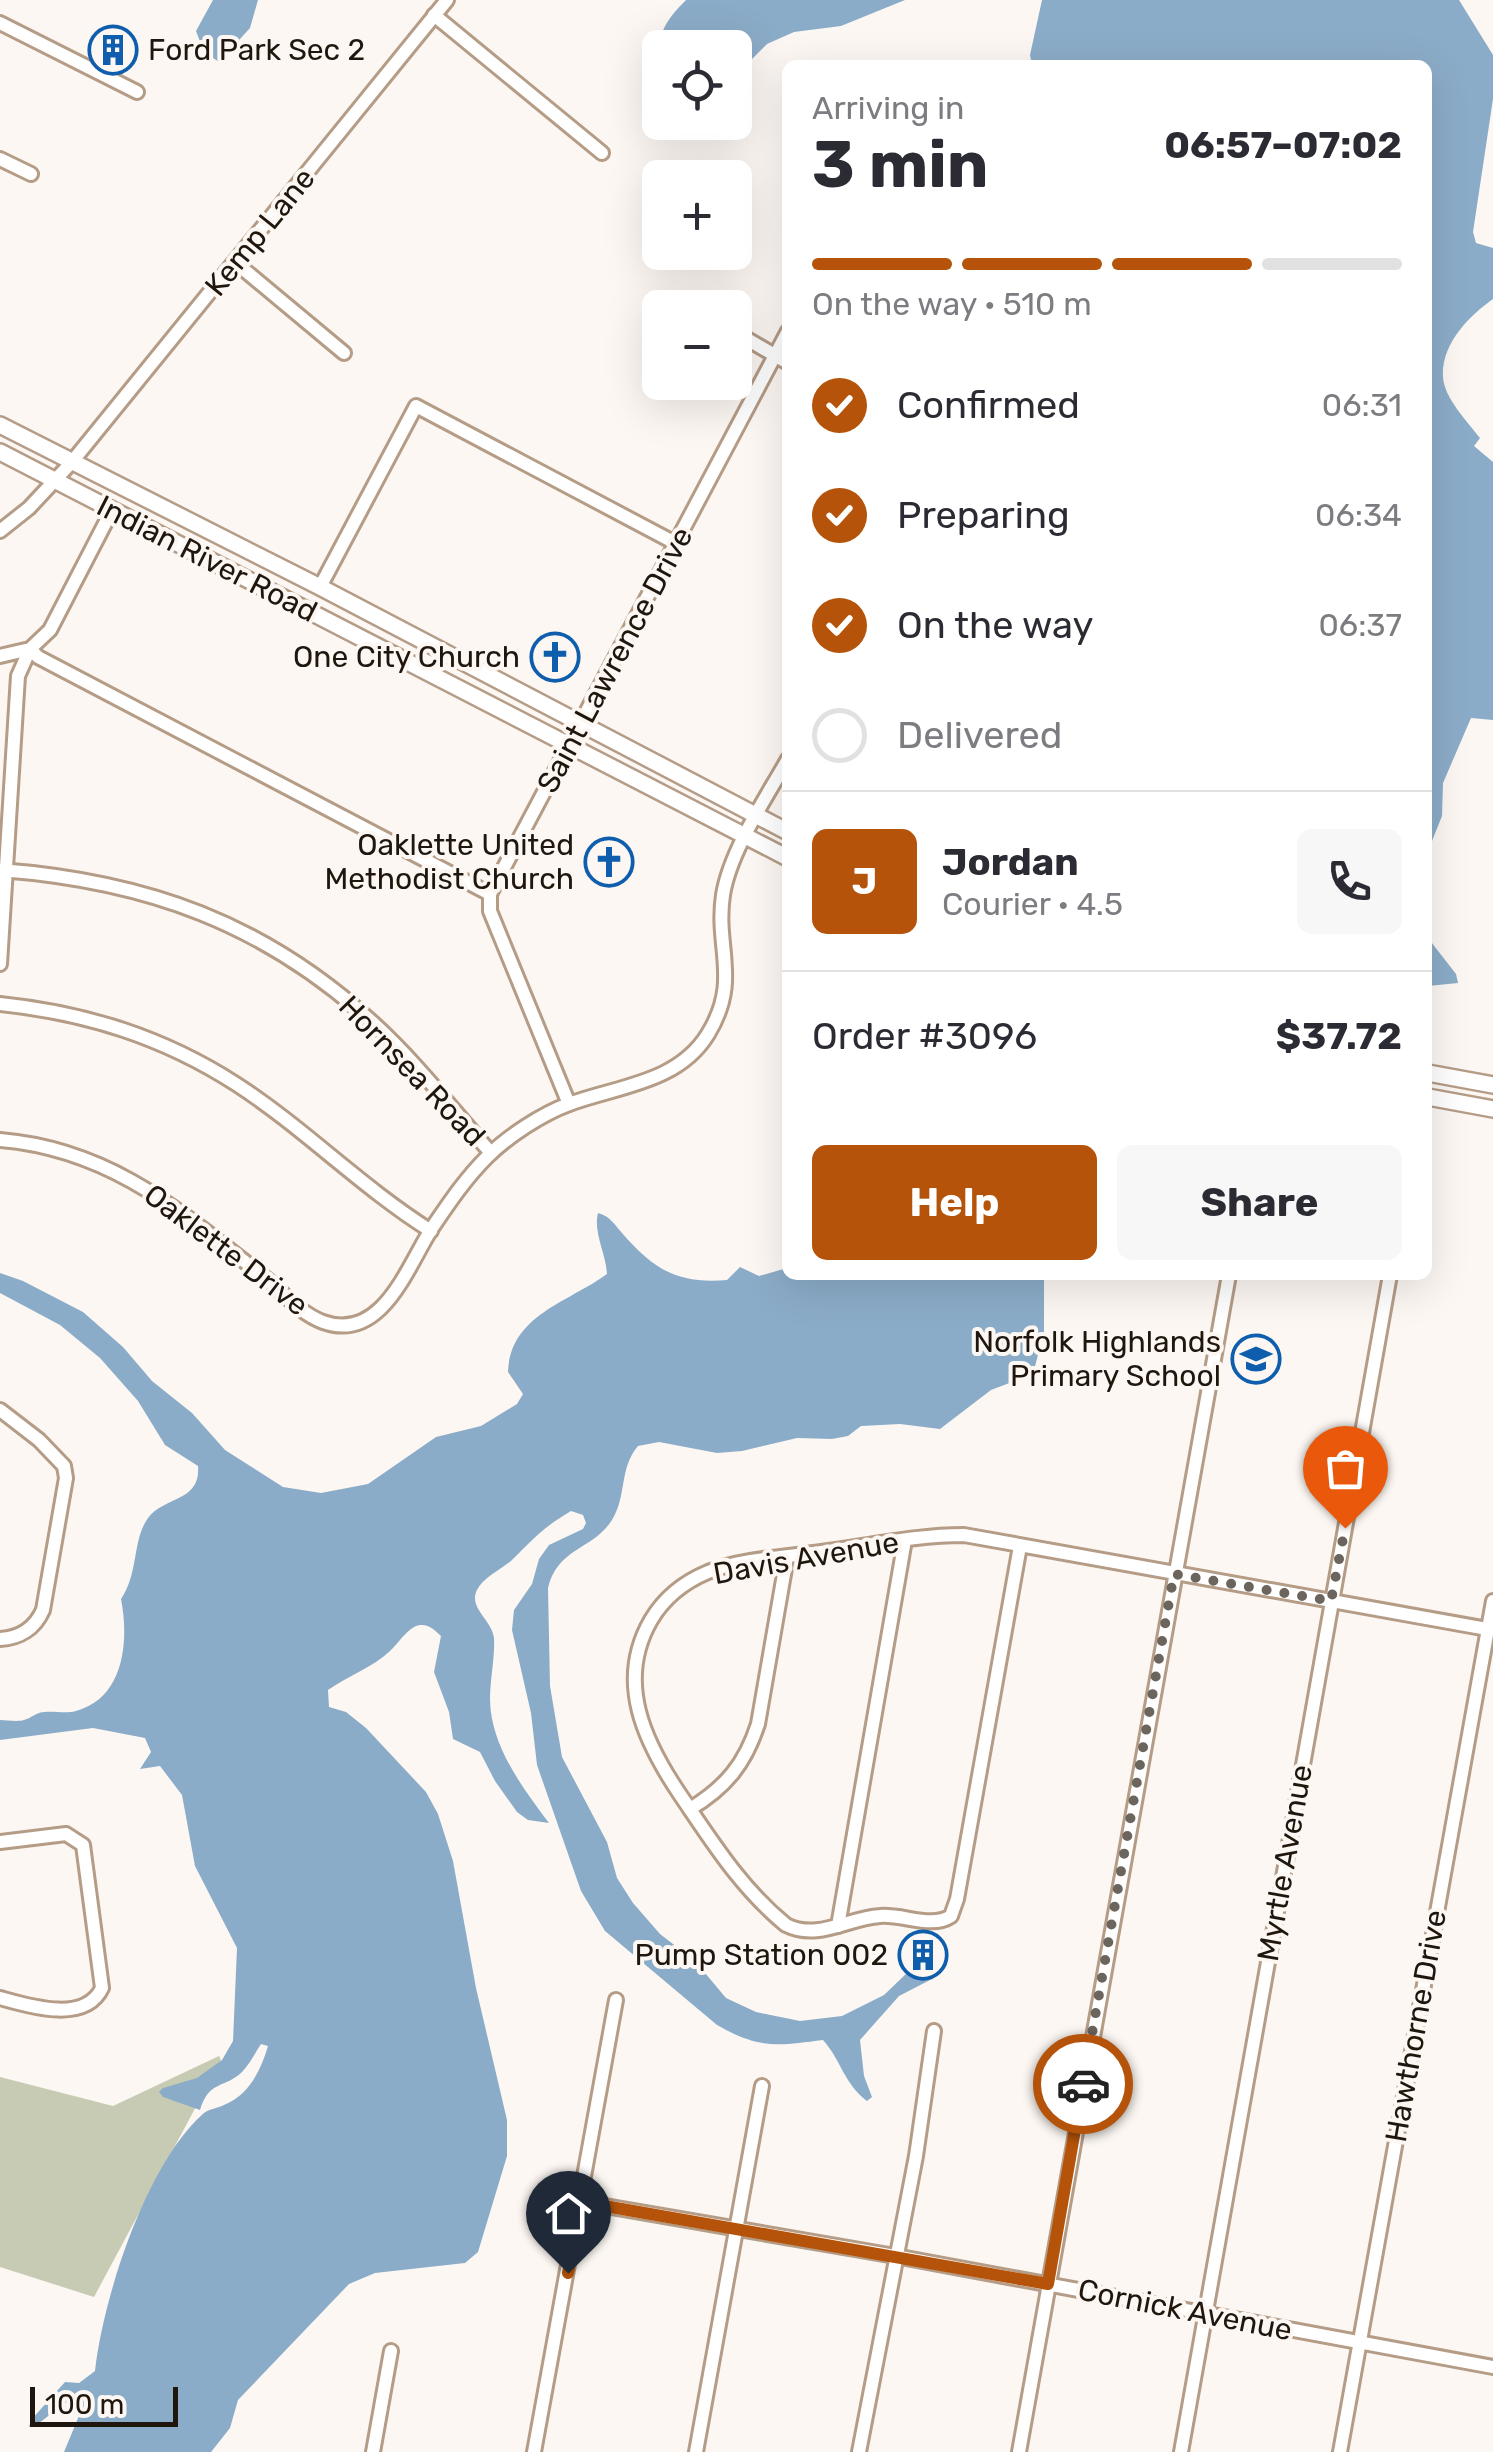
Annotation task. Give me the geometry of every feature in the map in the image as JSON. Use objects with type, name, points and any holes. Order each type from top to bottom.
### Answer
[{"type":"main road","name":"Indian River Road","points":[[0,426],[320,587],[782,829]]},
{"type":"main road","name":"Indian River Road","points":[[0,452],[782,855]]},
{"type":"main road","points":[[1432,1075],[1493,1085]]},
{"type":"main road","points":[[1432,1098],[1493,1109]]},
{"type":"street","name":"Kemp Lane","points":[[0,531],[29,508],[71,463],[447,0]]},
{"type":"street","points":[[434,15],[602,153]]},
{"type":"street","points":[[0,23],[137,92]]},
{"type":"street","points":[[0,159],[30,174]]},
{"type":"street","points":[[236,263],[344,353]]},
{"type":"street","points":[[752,342],[782,360]]},
{"type":"street","name":"Saint Lawrence Drive","points":[[490,894],[782,342]]},
{"type":"street","points":[[320,587],[416,406],[677,544]]},
{"type":"street","points":[[0,964],[18,676],[30,648],[53,624],[112,510]]},
{"type":"street","points":[[0,656],[30,648]]},
{"type":"street","points":[[30,648],[38,657],[490,894],[490,911],[569,1104]]},
{"type":"street","name":"Oaklette Drive","points":[[0,1140],[65,1152],[117,1171],[181,1212],[306,1314],[334,1325],[358,1323],[385,1305],[461,1186],[491,1152],[569,1104],[662,1074],[692,1053],[709,1033],[728,975],[722,898],[728,874],[782,770]]},
{"type":"street","name":"Hornsea Road","points":[[3,871],[119,886],[173,902],[258,940],[304,968],[374,1023],[491,1152]]},
{"type":"street","points":[[0,1004],[97,1020],[190,1057],[250,1094],[386,1203],[430,1231]]},
{"type":"street","points":[[1019,2452],[1228,1280]]},
{"type":"street","name":"Myrtle Avenue","points":[[1180,2452],[1389,1280]]},
{"type":"street","points":[[0,1410],[57,1456],[66,1478],[44,1610],[28,1630],[15,1637],[0,1638]]},
{"type":"street","name":"Davis Avenue","points":[[1020,1546],[956,1909],[948,1919],[936,1922],[878,1916],[806,1932],[786,1925],[738,1879],[658,1761],[638,1712],[634,1670],[644,1633],[667,1599],[698,1576],[724,1567],[964,1535],[1490,1630]]},
{"type":"street","points":[[838,1926],[905,1540]]},
{"type":"street","points":[[690,1809],[725,1785],[752,1744],[787,1558]]},
{"type":"street","name":"Hawthorne Drive","points":[[1340,2452],[1493,1601]]},
{"type":"street","points":[[0,1842],[66,1834],[77,1839],[86,1854],[101,1977],[100,1994],[86,2005],[35,2008],[0,1998]]},
{"type":"street","points":[[534,2452],[616,2000]]},
{"type":"street","points":[[858,2452],[926,2102],[934,2031]]},
{"type":"street","points":[[696,2452],[762,2086]]},
{"type":"street","name":"Cornick Avenue","points":[[582,2202],[1493,2367]]},
{"type":"street","points":[[373,2452],[392,2351]]},
{"type":"green space","points":[[219,2056],[221,2060],[94,2297],[0,2267],[0,2077],[113,2106]]},
{"type":"water","points":[[213,0],[258,0],[250,28],[219,62],[204,52],[196,31]]},
{"type":"water","points":[[686,0],[905,0],[841,26],[794,32],[767,44],[752,59],[752,30],[664,28]]},
{"type":"water","points":[[1042,0],[1459,0],[1493,55],[1493,99],[1473,232],[1476,243],[1493,248],[1493,299],[1466,322],[1452,342],[1443,377],[1452,401],[1480,438],[1474,446],[1493,462],[1493,720],[1471,718],[1443,783],[1442,816],[1432,841],[1432,60],[1031,60]]},
{"type":"water","points":[[1432,943],[1456,974],[1458,983],[1432,986]]},
{"type":"water","points":[[598,1213],[656,1265],[694,1280],[727,1280],[740,1267],[759,1276],[782,1269],[782,1280],[1044,1280],[1044,1332],[1033,1374],[991,1390],[940,1429],[900,1424],[861,1426],[848,1436],[832,1439],[797,1438],[717,1453],[659,1442],[638,1446],[628,1463],[612,1520],[560,1564],[548,1588],[550,1686],[562,1757],[607,1842],[617,1878],[660,1934],[695,1961],[726,1998],[756,2012],[800,2021],[842,2016],[884,1995],[908,1972],[931,1963],[935,1971],[932,1979],[899,1996],[860,2040],[864,2076],[872,2097],[867,2101],[853,2087],[823,2040],[769,2044],[732,2033],[717,2025],[605,1931],[581,1891],[537,1765],[531,1713],[512,1630],[514,1610],[532,1584],[539,1559],[549,1545],[583,1529],[586,1523],[583,1515],[571,1511],[484,1581],[475,1596],[494,1638],[490,1700],[496,1734],[519,1780],[549,1823],[528,1820],[517,1812],[480,1752],[453,1739],[449,1712],[434,1672],[441,1636],[432,1628],[420,1625],[412,1629],[383,1657],[328,1690],[329,1707],[346,1712],[366,1728],[426,1792],[438,1814],[453,1861],[476,1988],[507,2120],[507,2156],[478,2252],[465,2263],[375,2273],[349,2284],[238,2400],[230,2428],[211,2452],[64,2452],[82,2400],[67,2402],[29,2427],[31,2420],[65,2382],[79,2383],[95,2371],[118,2270],[164,2164],[204,2113],[233,2101],[247,2088],[258,2073],[268,2046],[261,2044],[242,2072],[212,2089],[200,2110],[163,2097],[159,2092],[163,2088],[197,2078],[222,2060],[233,2041],[237,1948],[195,1866],[182,1795],[160,1766],[140,1769],[151,1752],[145,1738],[93,1728],[0,1740],[0,1720],[21,1721],[42,1712],[76,1711],[105,1694],[120,1665],[124,1632],[121,1599],[131,1578],[143,1527],[155,1511],[194,1486],[198,1466],[165,1445],[138,1401],[100,1358],[60,1325],[0,1293],[0,1273],[83,1312],[123,1347],[152,1381],[192,1413],[225,1450],[283,1487],[321,1493],[368,1484],[436,1437],[481,1426],[517,1404],[523,1394],[508,1372],[519,1337],[544,1312],[607,1274],[597,1228]]},
{"type":"way so far","points":[[1083,2084],[1174,1574],[1331,1601],[1345,1528]]},
{"type":"place","name":"Ford Park Sec 2","points":[[113,50]]},
{"type":"place","name":"One City Church","points":[[555,657]]},
{"type":"place","name":"Oaklette United Methodist Church","points":[[609,862]]},
{"type":"place","name":"Norfolk Highlands Primary School","points":[[1256,1359]]},
{"type":"place","name":"Pump Station 002","points":[[923,1955]]},
{"type":"route","points":[[568,2273],[582,2202],[1048,2284],[1083,2084]]}]
